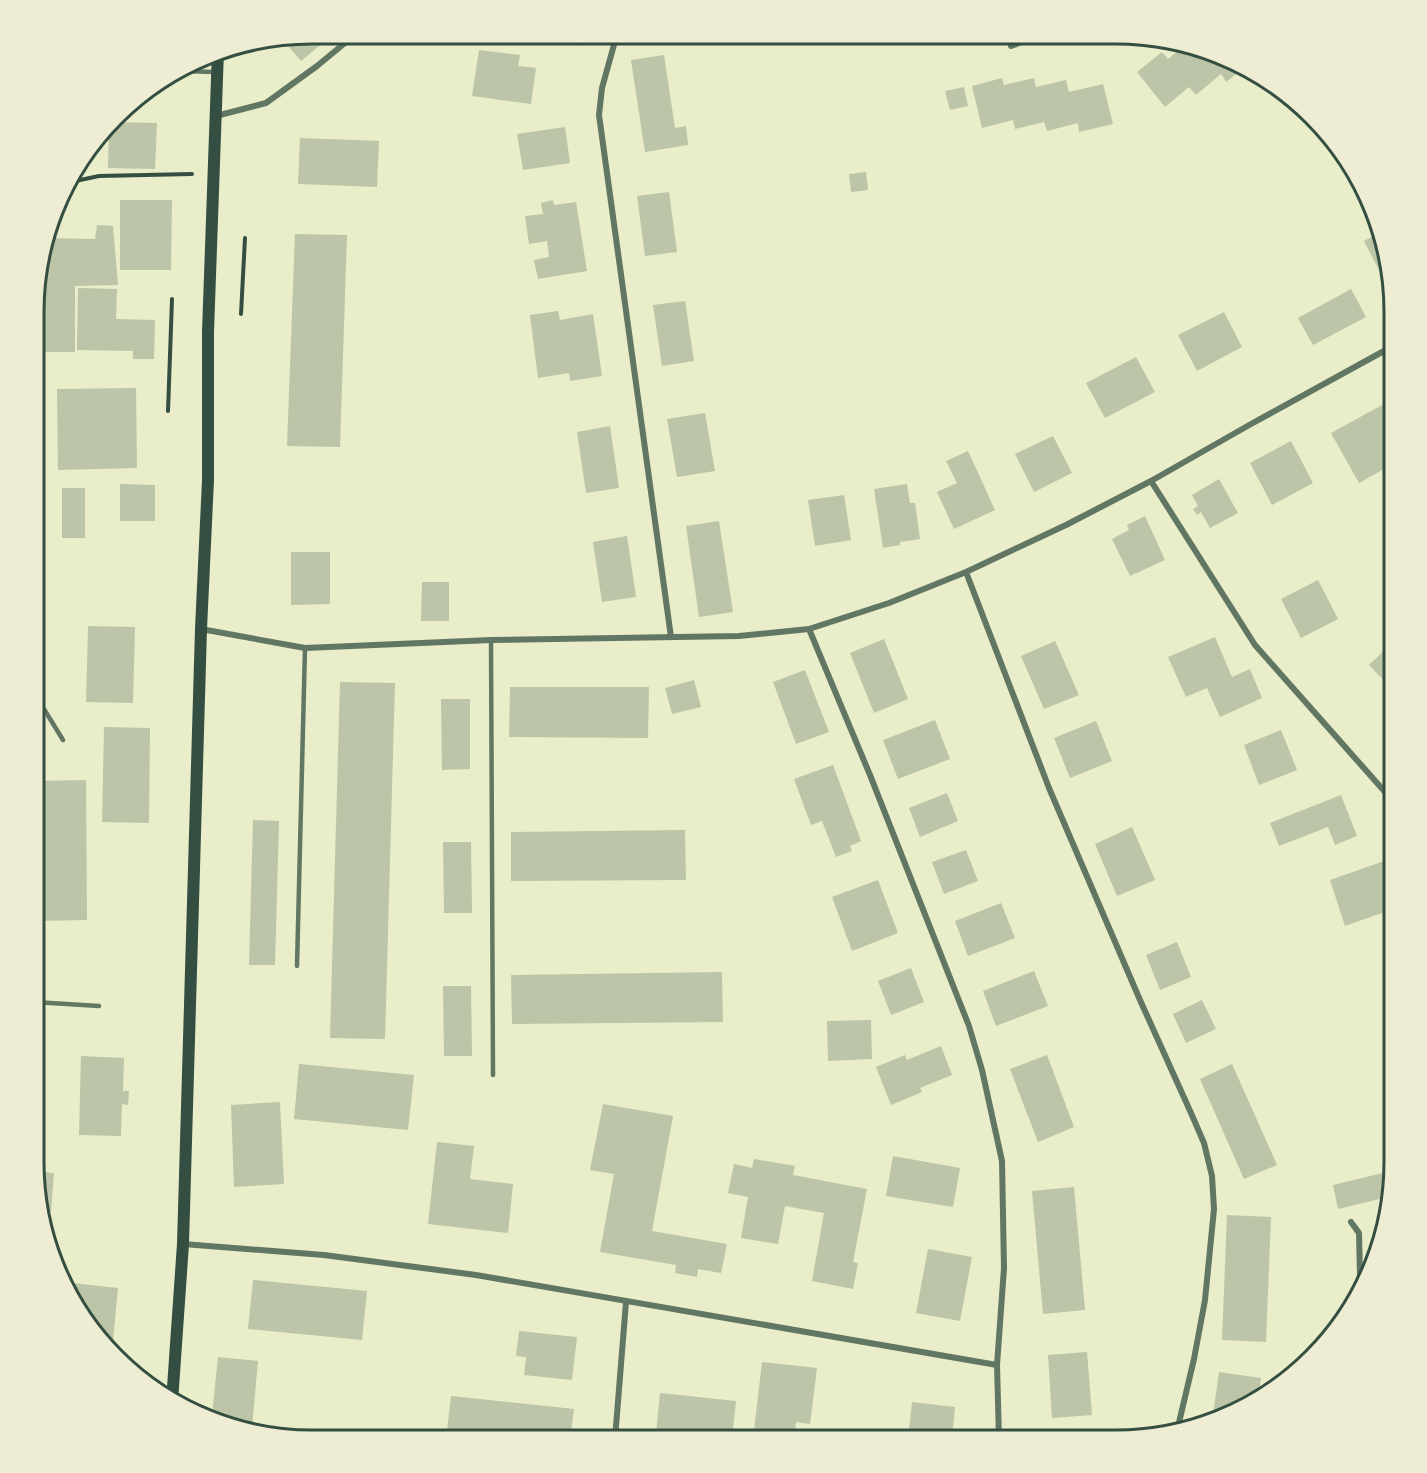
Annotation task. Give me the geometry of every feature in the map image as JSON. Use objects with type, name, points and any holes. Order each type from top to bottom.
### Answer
[{"type":"main road","points":[[173,1391],[183,1244],[201,629],[208,480],[208,332],[218,61]]},
{"type":"street","points":[[216,116],[266,103],[344,44]]},
{"type":"street","points":[[613,44],[602,88],[599,115],[671,637]]},
{"type":"street","points":[[1011,46],[1016,44]]},
{"type":"street","points":[[201,629],[305,648],[491,640],[739,636],[809,629],[888,603],[966,572],[1066,525],[1152,481],[1384,351]]},
{"type":"street","points":[[1152,481],[1256,645],[1384,791]]},
{"type":"street","points":[[966,572],[1049,788],[1204,1143],[1212,1176],[1214,1209],[1205,1300],[1179,1421]]},
{"type":"street","points":[[809,629],[870,775],[969,1026],[982,1070],[1002,1161],[1004,1268],[997,1365],[999,1430]]},
{"type":"street","points":[[1351,1222],[1359,1233],[1360,1271]]},
{"type":"street","points":[[183,1244],[324,1255],[476,1275],[997,1365]]},
{"type":"street","points":[[616,1430],[626,1302]]},
{"type":"lane","points":[[192,71],[217,72]]},
{"type":"lane","points":[[491,640],[493,1075]]},
{"type":"lane","points":[[297,966],[305,648]]},
{"type":"lane","points":[[44,709],[63,740]]},
{"type":"lane","points":[[44,1003],[99,1006]]},
{"type":"path","points":[[78,181],[99,176],[213,174]]},
{"type":"path","points":[[241,314],[244,238]]},
{"type":"path","points":[[168,411],[172,299]]},
{"type":"building","points":[[322,44],[301,61],[287,45]]},
{"type":"building","points":[[479,50],[520,55],[518,66],[536,68],[531,104],[472,96]]},
{"type":"building","points":[[1178,51],[1202,58],[1238,73],[1226,82],[1221,74],[1196,95],[1189,87],[1165,107],[1137,72],[1162,52],[1168,59]]},
{"type":"building","points":[[664,55],[675,128],[686,126],[688,145],[645,152],[631,60]]},
{"type":"building","points":[[1002,78],[1004,85],[1034,78],[1036,87],[1066,80],[1069,92],[1103,84],[1113,124],[1079,132],[1078,123],[1047,131],[1044,122],[1015,129],[1013,120],[982,128],[972,86]]},
{"type":"building","points":[[964,87],[968,106],[950,110],[945,91]]},
{"type":"building","points":[[122,122],[157,123],[155,169],[108,168],[109,136]]},
{"type":"building","points":[[565,127],[570,163],[523,170],[517,134]]},
{"type":"building","points":[[300,138],[379,141],[377,187],[298,184]]},
{"type":"building","points":[[866,172],[868,190],[851,192],[849,174]]},
{"type":"building","points":[[669,192],[677,252],[645,256],[637,196]]},
{"type":"building","points":[[120,200],[172,200],[171,270],[120,270]]},
{"type":"building","points":[[553,200],[554,205],[576,202],[587,271],[538,279],[534,260],[549,257],[547,241],[529,244],[525,216],[543,214],[541,203]]},
{"type":"building","points":[[97,225],[113,226],[118,285],[75,286],[75,352],[44,352],[44,294],[54,238],[95,239]]},
{"type":"building","points":[[295,234],[347,235],[340,447],[287,446]]},
{"type":"building","points":[[1372,237],[1380,272],[1380,272],[1364,241]]},
{"type":"building","points":[[78,288],[117,289],[116,319],[155,320],[154,359],[133,359],[133,351],[77,350]]},
{"type":"building","points":[[1351,289],[1366,317],[1313,345],[1298,318]]},
{"type":"building","points":[[685,301],[694,361],[662,366],[653,305]]},
{"type":"building","points":[[558,311],[560,320],[593,314],[602,376],[570,381],[569,373],[538,378],[530,315]]},
{"type":"building","points":[[1224,312],[1242,347],[1197,371],[1178,335]]},
{"type":"building","points":[[1136,357],[1155,392],[1105,418],[1086,383]]},
{"type":"building","points":[[136,388],[137,468],[58,470],[57,389]]},
{"type":"building","points":[[1382,405],[1384,409],[1384,469],[1359,483],[1331,433]]},
{"type":"building","points":[[705,413],[715,471],[677,477],[667,419]]},
{"type":"building","points":[[610,426],[619,488],[586,493],[577,432]]},
{"type":"building","points":[[1053,436],[1072,473],[1034,492],[1015,454]]},
{"type":"building","points":[[1291,441],[1313,483],[1272,505],[1250,463]]},
{"type":"building","points":[[968,451],[995,510],[954,529],[937,492],[957,483],[946,461]]},
{"type":"building","points":[[1219,479],[1238,513],[1210,528],[1201,512],[1197,515],[1193,509],[1198,506],[1192,495]]},
{"type":"building","points":[[120,484],[155,485],[155,521],[120,521]]},
{"type":"building","points":[[907,484],[910,503],[915,503],[920,539],[900,542],[900,545],[883,548],[874,489]]},
{"type":"building","points":[[62,488],[85,488],[85,538],[62,538]]},
{"type":"building","points":[[844,495],[851,540],[815,546],[808,500]]},
{"type":"building","points":[[1145,516],[1165,560],[1130,576],[1112,539],[1129,530],[1127,525]]},
{"type":"building","points":[[719,521],[733,612],[699,617],[686,526]]},
{"type":"building","points":[[627,536],[636,597],[602,602],[593,542]]},
{"type":"building","points":[[291,552],[330,552],[330,604],[291,605]]},
{"type":"building","points":[[1318,580],[1338,619],[1301,638],[1281,599]]},
{"type":"building","points":[[422,582],[449,582],[449,621],[421,621]]},
{"type":"building","points":[[88,626],[135,627],[133,703],[86,702]]},
{"type":"building","points":[[1215,637],[1232,677],[1250,669],[1262,698],[1220,717],[1207,688],[1186,697],[1168,657]]},
{"type":"building","points":[[884,639],[908,699],[874,713],[850,653]]},
{"type":"building","points":[[1055,641],[1079,695],[1044,709],[1021,656]]},
{"type":"building","points":[[1384,651],[1384,681],[1369,665]]},
{"type":"building","points":[[805,670],[829,732],[796,744],[773,682]]},
{"type":"building","points":[[694,680],[701,707],[672,714],[665,688]]},
{"type":"building","points":[[340,682],[395,683],[385,1039],[330,1038]]},
{"type":"building","points":[[510,687],[649,687],[648,738],[509,737]]},
{"type":"building","points":[[441,699],[470,699],[470,769],[442,770]]},
{"type":"building","points":[[935,720],[950,759],[898,779],[883,740]]},
{"type":"building","points":[[1096,721],[1112,761],[1070,778],[1054,738]]},
{"type":"building","points":[[104,727],[150,728],[149,823],[102,822]]},
{"type":"building","points":[[1281,730],[1297,770],[1259,785],[1244,745]]},
{"type":"building","points":[[833,765],[861,841],[850,846],[852,851],[836,857],[822,821],[811,825],[794,779]]},
{"type":"building","points":[[86,780],[87,920],[44,921],[44,781]]},
{"type":"building","points":[[947,793],[958,821],[920,837],[909,808]]},
{"type":"building","points":[[1341,795],[1357,836],[1335,845],[1328,827],[1279,846],[1270,823]]},
{"type":"building","points":[[253,820],[279,821],[275,965],[249,965]]},
{"type":"building","points":[[1132,827],[1155,880],[1117,896],[1095,844]]},
{"type":"building","points":[[685,830],[686,880],[511,881],[511,832]]},
{"type":"building","points":[[443,842],[471,842],[472,913],[444,913]]},
{"type":"building","points":[[966,850],[978,881],[944,894],[932,862]]},
{"type":"building","points":[[1384,861],[1384,912],[1345,926],[1330,880]]},
{"type":"building","points":[[878,880],[898,933],[852,951],[832,897]]},
{"type":"building","points":[[1001,903],[1015,938],[968,956],[955,921]]},
{"type":"building","points":[[1177,942],[1191,977],[1160,990],[1146,955]]},
{"type":"building","points":[[911,968],[924,1002],[891,1015],[878,981]]},
{"type":"building","points":[[1034,971],[1048,1006],[996,1026],[983,991]]},
{"type":"building","points":[[722,972],[723,1022],[512,1024],[511,975]]},
{"type":"building","points":[[443,986],[471,986],[472,1056],[444,1056]]},
{"type":"building","points":[[1202,1000],[1216,1029],[1186,1043],[1173,1014]]},
{"type":"building","points":[[871,1020],[872,1059],[828,1061],[827,1021]]},
{"type":"building","points":[[941,1046],[952,1075],[920,1088],[922,1092],[891,1105],[876,1067],[905,1055],[907,1060]]},
{"type":"building","points":[[1047,1055],[1074,1127],[1038,1142],[1010,1069]]},
{"type":"building","points":[[81,1056],[124,1058],[123,1091],[129,1091],[128,1105],[122,1104],[121,1136],[79,1135]]},
{"type":"building","points":[[299,1064],[414,1075],[408,1130],[294,1119]]},
{"type":"building","points":[[1232,1064],[1277,1165],[1244,1179],[1200,1079]]},
{"type":"building","points":[[280,1102],[284,1184],[234,1187],[231,1105]]},
{"type":"building","points":[[603,1104],[673,1116],[652,1231],[727,1244],[721,1273],[698,1269],[697,1277],[675,1273],[676,1265],[600,1252],[614,1174],[590,1170]]},
{"type":"building","points":[[437,1142],[474,1146],[470,1179],[513,1184],[508,1233],[428,1224]]},
{"type":"building","points":[[893,1156],[960,1168],[953,1207],[886,1196]]},
{"type":"building","points":[[754,1159],[795,1166],[793,1175],[867,1189],[853,1262],[858,1263],[853,1289],[812,1281],[824,1213],[785,1206],[778,1244],[741,1238],[748,1197],[728,1193],[734,1164],[752,1168]]},
{"type":"building","points":[[44,1172],[54,1173],[51,1212],[49,1212]]},
{"type":"building","points":[[1383,1173],[1381,1199],[1338,1209],[1333,1185]]},
{"type":"building","points":[[1074,1187],[1085,1310],[1043,1314],[1032,1191]]},
{"type":"building","points":[[1227,1215],[1271,1217],[1266,1342],[1222,1340]]},
{"type":"building","points":[[928,1249],[972,1257],[960,1321],[916,1313]]},
{"type":"building","points":[[253,1280],[367,1291],[362,1340],[248,1329]]},
{"type":"building","points":[[73,1283],[118,1288],[113,1340],[99,1325]]},
{"type":"building","points":[[519,1331],[577,1337],[572,1380],[524,1375],[526,1357],[516,1356]]},
{"type":"building","points":[[1087,1352],[1092,1415],[1052,1418],[1048,1355]]},
{"type":"building","points":[[218,1357],[258,1361],[252,1422],[212,1410]]},
{"type":"building","points":[[762,1362],[817,1368],[810,1424],[796,1422],[795,1430],[754,1430]]},
{"type":"building","points":[[1219,1372],[1261,1378],[1260,1387],[1250,1394],[1214,1411]]},
{"type":"building","points":[[660,1393],[736,1401],[733,1430],[656,1430]]},
{"type":"building","points":[[451,1396],[574,1409],[571,1430],[447,1430]]},
{"type":"building","points":[[912,1402],[955,1407],[953,1430],[909,1430]]}]
